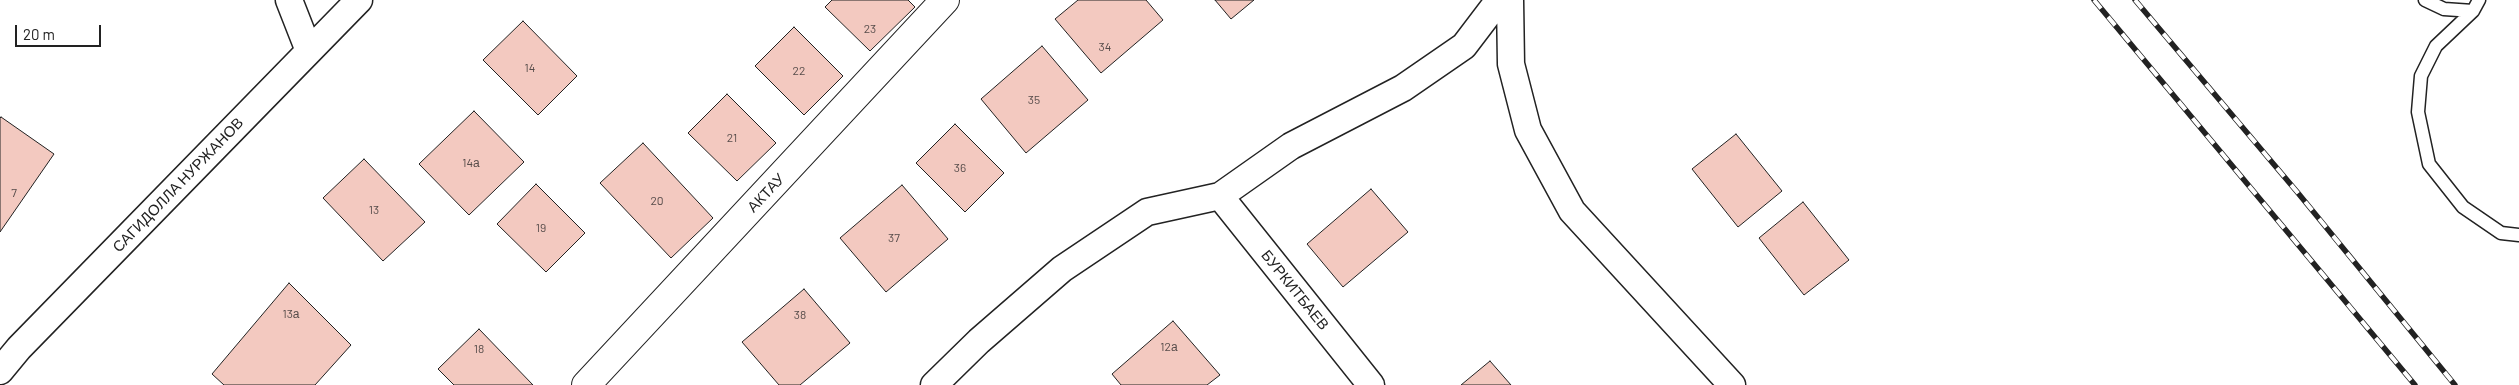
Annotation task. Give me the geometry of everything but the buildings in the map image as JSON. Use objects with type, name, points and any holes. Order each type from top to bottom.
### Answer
[{"type":"street","points":[[289,0],[309,51]]},
{"type":"street","name":"САГИДОЛЛА НУРЖАНОВ","points":[[0,371],[19,348],[359,0]]},
{"type":"street","name":"АКТАУ","points":[[588,384],[945,0]]},
{"type":"street","points":[[934,385],[979,341],[1062,269],[1147,212],[1220,196],[1291,146],[1403,88],[1464,46],[1500,0]]},
{"type":"street","points":[[1510,0],[1511,64],[1528,130],[1572,211],[1732,385]]},
{"type":"street","name":"БУРКИТБАЕВ","points":[[1220,196],[1371,385]]},
{"type":"lane","points":[[2425,0],[2444,9],[2476,5]]},
{"type":"lane","points":[[2476,5],[2436,46],[2420,76],[2418,112],[2429,164],[2463,207],[2502,233],[2519,235]]},
{"type":"railway","points":[[2094,0],[2415,385]]},
{"type":"railway","points":[[2135,0],[2298,193],[2455,385]]}]
